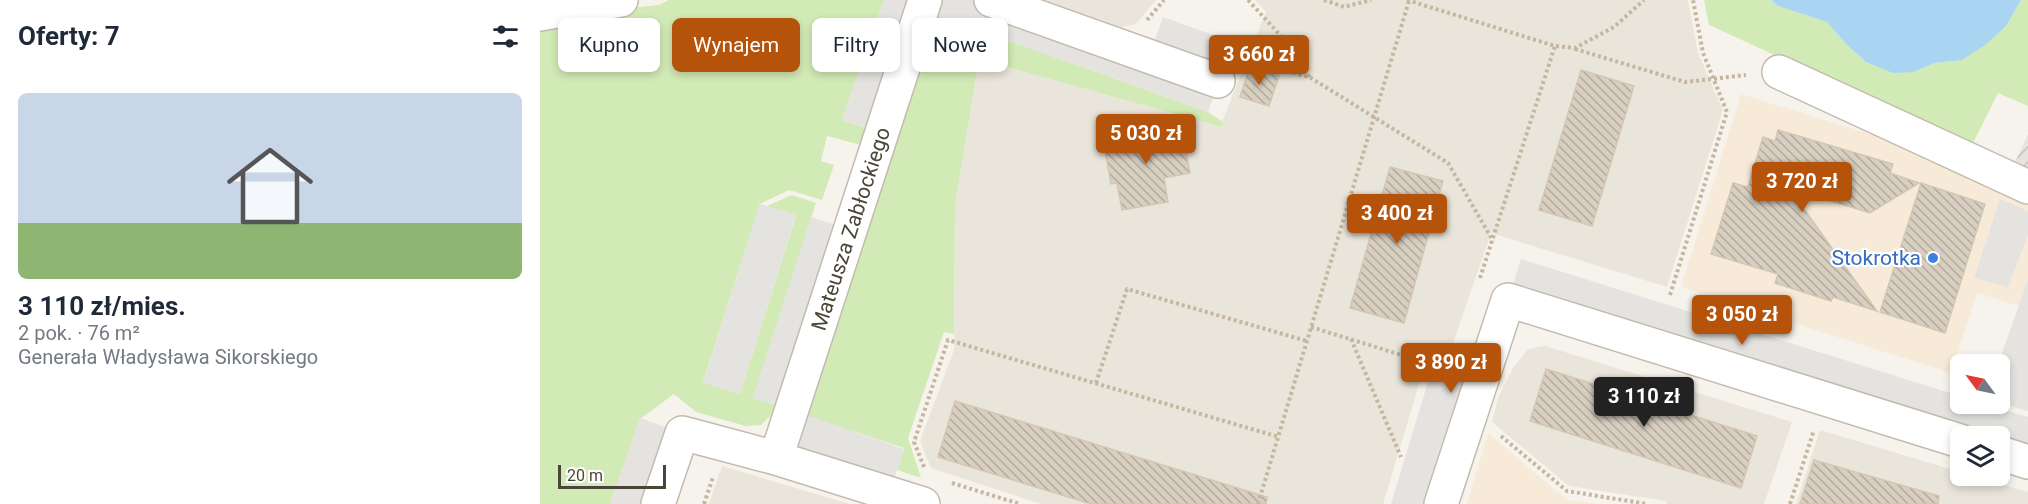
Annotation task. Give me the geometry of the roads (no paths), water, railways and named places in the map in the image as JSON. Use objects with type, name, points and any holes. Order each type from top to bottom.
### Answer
[{"type":"street","points":[[540,14],[621,0]]},
{"type":"street","name":"Mateusza Zabłockiego","points":[[776,458],[926,0]]},
{"type":"street","points":[[991,0],[1218,81]]},
{"type":"street","points":[[1779,72],[2028,187]]},
{"type":"street","points":[[1441,504],[1508,300],[1950,438]]},
{"type":"street","points":[[658,504],[682,433],[916,496]]},
{"type":"street","points":[[2010,456],[2028,462]]},
{"type":"water","points":[[1771,0],[2021,0],[2006,26],[1985,45],[1962,60],[1935,63],[1913,72],[1893,73],[1866,62],[1827,22],[1778,6]]},
{"type":"place","name":"Stokrotka","points":[[1933,258]]}]
